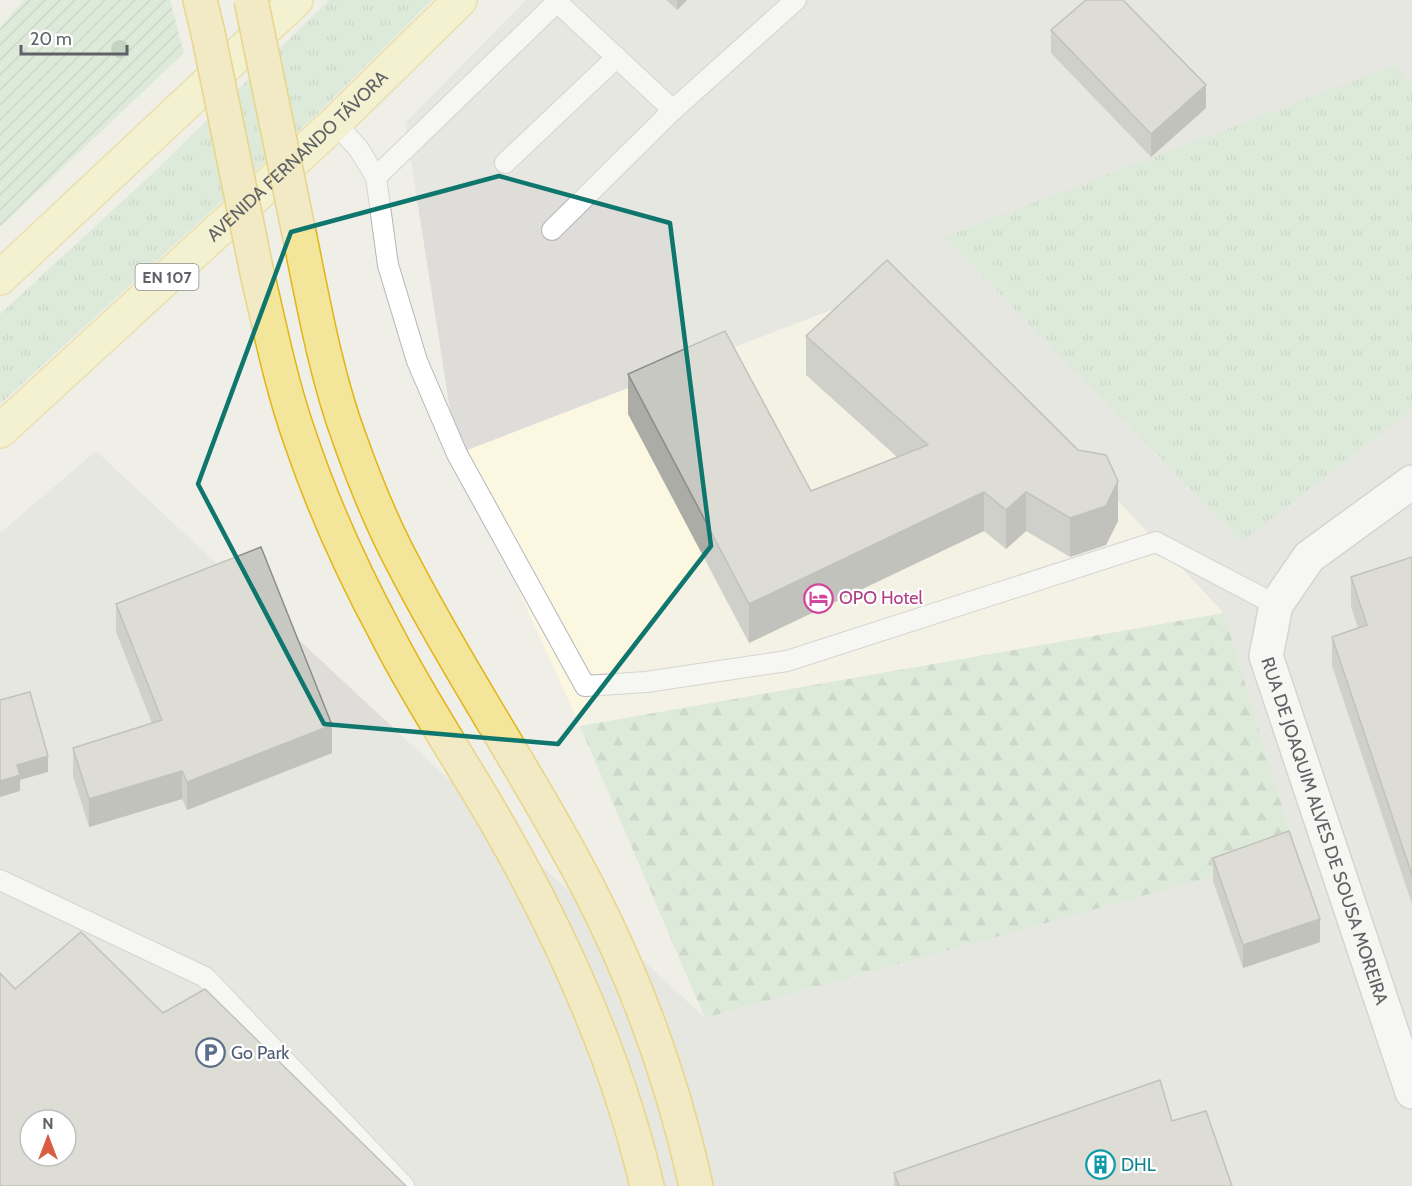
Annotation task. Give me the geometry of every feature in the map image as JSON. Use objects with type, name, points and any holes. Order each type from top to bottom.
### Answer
[{"type":"highway","points":[[200,0],[257,273],[299,437],[326,507],[387,636],[502,831],[567,957],[598,1029],[622,1098],[647,1186]]},
{"type":"highway","points":[[251,0],[329,369],[349,438],[376,506],[408,573],[553,825],[591,894],[622,960],[650,1030],[673,1098],[696,1186]]},
{"type":"main road","points":[[0,278],[296,0]]},
{"type":"main road","name":"AVENIDA FERNANDO TÁVORA","points":[[0,431],[335,123],[460,0]]},
{"type":"street","name":"RUA DE JOAQUIM ALVES DE SOUSA MOREIRA","points":[[1412,482],[1309,557],[1276,605],[1266,656],[1412,1092]]},
{"type":"lane","points":[[552,230],[673,110],[796,0]]},
{"type":"lane","points":[[376,177],[557,2],[673,110]]},
{"type":"lane","points":[[505,163],[617,57]]},
{"type":"lane","points":[[335,123],[358,148],[376,177],[388,265],[417,361],[457,454],[585,686],[645,682],[787,661],[1156,542],[1276,605]]},
{"type":"lane","points":[[0,880],[205,977],[404,1186]]},
{"type":"highlighted area","points":[[499,176],[670,223],[711,546],[558,744],[324,724],[198,484],[291,232]]},
{"type":"shaded area","points":[[526,0],[1412,0],[1412,1186],[0,1186],[0,533],[96,451],[705,1018],[1296,852],[1224,613],[909,280],[457,454],[405,123]]},
{"type":"shaded area","points":[[909,280],[1224,613],[580,726],[457,454]]},
{"type":"green space","points":[[24,0],[170,0],[184,53],[0,227],[0,27]]},
{"type":"green space","points":[[329,0],[432,0],[317,114],[0,404],[0,314],[152,174]]},
{"type":"green space","points":[[1395,65],[1412,85],[1412,410],[1242,541],[944,237]]},
{"type":"green space","points":[[1224,613],[1296,853],[705,1018],[580,726]]},
{"type":"building","points":[[1086,0],[1123,0],[1206,85],[1151,134],[1051,30]]},
{"type":"building","points":[[887,260],[1078,450],[1106,455],[1118,481],[1106,506],[1070,518],[1026,492],[1006,510],[984,492],[749,604],[628,374],[725,331],[811,491],[928,445],[806,336]]},
{"type":"building","points":[[261,547],[332,725],[187,782],[182,771],[89,799],[73,748],[162,720],[116,604]]},
{"type":"building","points":[[1412,557],[1412,875],[1332,637],[1367,625],[1351,577]]},
{"type":"building","points":[[30,692],[48,756],[17,765],[20,775],[0,781],[0,700]]},
{"type":"building","points":[[1289,831],[1320,919],[1243,945],[1213,858]]},
{"type":"building","points":[[81,932],[163,1013],[205,989],[406,1186],[0,1186],[0,973],[15,989]]},
{"type":"building","name":"DHL","points":[[1160,1080],[1172,1121],[1206,1111],[1232,1186],[899,1186],[894,1173]]},
{"type":"place","name":"OPO Hotel","points":[[818,598]]},
{"type":"place","name":"Go Park","points":[[210,1053]]},
{"type":"place","name":"DHL","points":[[1100,1165]]}]
